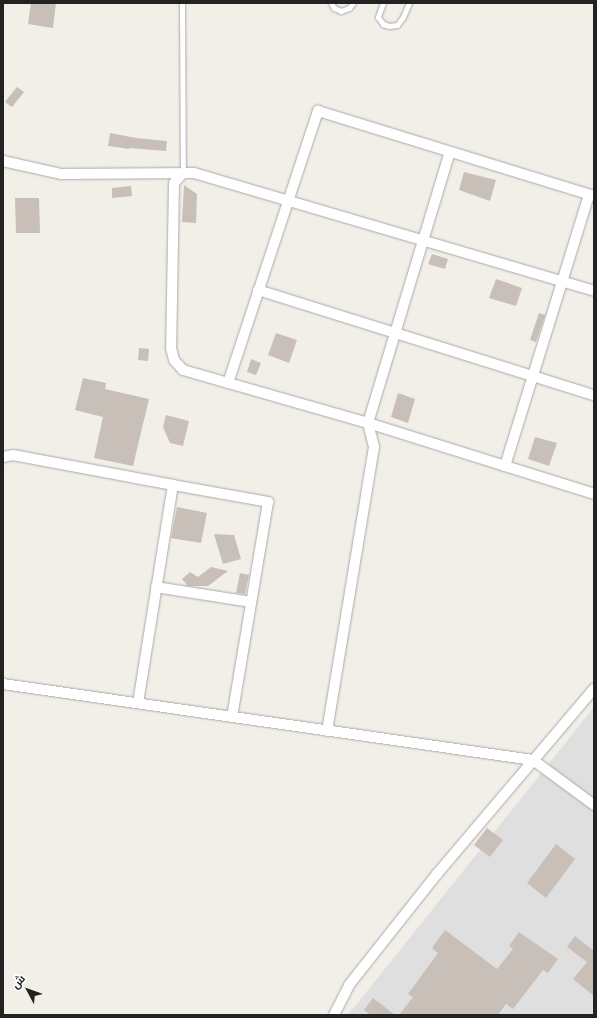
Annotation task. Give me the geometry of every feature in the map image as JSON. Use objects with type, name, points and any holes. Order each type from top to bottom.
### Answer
[{"type":"street","points":[[228,383],[287,200],[318,111],[592,196],[562,281],[505,466]]},
{"type":"street","points":[[326,731],[374,447],[368,423],[450,152]]},
{"type":"street","points":[[3,161],[61,174],[194,173],[594,291]]},
{"type":"street","points":[[183,173],[174,183],[171,348],[174,360],[183,370],[368,423],[594,494]]},
{"type":"street","points":[[258,290],[594,396]]},
{"type":"street","points":[[3,456],[13,455],[268,502],[232,717]]},
{"type":"street","points":[[138,703],[173,485]]},
{"type":"street","points":[[156,587],[251,602]]},
{"type":"street","points":[[3,684],[533,760],[594,805]]},
{"type":"street","points":[[334,1015],[349,985],[437,874],[594,689]]},
{"type":"lane","points":[[182,3],[183,173]]},
{"type":"lane","points":[[331,3],[334,8],[341,11],[349,8],[353,3]]},
{"type":"lane","points":[[383,3],[378,17],[383,24],[389,26],[397,25],[403,17],[409,3]]},
{"type":"shaded area","points":[[594,707],[594,1015],[348,1015]]},
{"type":"building","points":[[31,3],[56,3],[53,28],[28,24]]},
{"type":"building","points":[[17,87],[24,92],[12,107],[5,102]]},
{"type":"building","points":[[110,133],[136,138],[167,141],[166,151],[108,146]]},
{"type":"building","points":[[464,172],[496,180],[490,201],[459,190]]},
{"type":"building","points":[[184,185],[197,194],[196,223],[182,222]]},
{"type":"building","points":[[131,186],[132,196],[112,198],[112,188]]},
{"type":"building","points":[[15,198],[39,198],[40,233],[16,233]]},
{"type":"building","points":[[432,254],[448,259],[445,269],[428,264]]},
{"type":"building","points":[[496,279],[522,288],[516,306],[489,298]]},
{"type":"building","points":[[539,313],[545,315],[536,342],[530,340]]},
{"type":"building","points":[[276,333],[297,340],[289,363],[268,355]]},
{"type":"building","points":[[139,348],[149,349],[148,361],[138,360]]},
{"type":"building","points":[[251,359],[261,363],[256,375],[247,372]]},
{"type":"building","points":[[83,378],[106,383],[105,389],[149,399],[133,466],[94,458],[103,417],[75,410]]},
{"type":"building","points":[[398,393],[415,399],[408,423],[391,417]]},
{"type":"building","points":[[166,415],[189,421],[183,446],[170,443],[163,427]]},
{"type":"building","points":[[535,437],[557,443],[549,466],[528,459]]},
{"type":"building","points":[[177,507],[207,513],[201,543],[171,538]]},
{"type":"building","points":[[214,534],[234,535],[241,559],[223,564]]},
{"type":"building","points":[[211,567],[228,571],[208,586],[188,586],[182,579],[190,572],[198,577]]},
{"type":"building","points":[[240,573],[249,575],[245,594],[236,593]]},
{"type":"building","points":[[487,828],[503,840],[490,857],[474,845]]},
{"type":"building","points":[[556,844],[575,859],[546,898],[527,883]]},
{"type":"building","points":[[445,930],[497,969],[513,949],[509,946],[519,932],[558,959],[548,973],[543,970],[513,1009],[506,1004],[498,1015],[399,1015],[413,997],[408,994],[438,953],[432,948]]},
{"type":"building","points":[[575,936],[594,951],[594,996],[573,979],[587,962],[567,947]]},
{"type":"building","points":[[373,998],[395,1015],[370,1015],[364,1010]]}]
